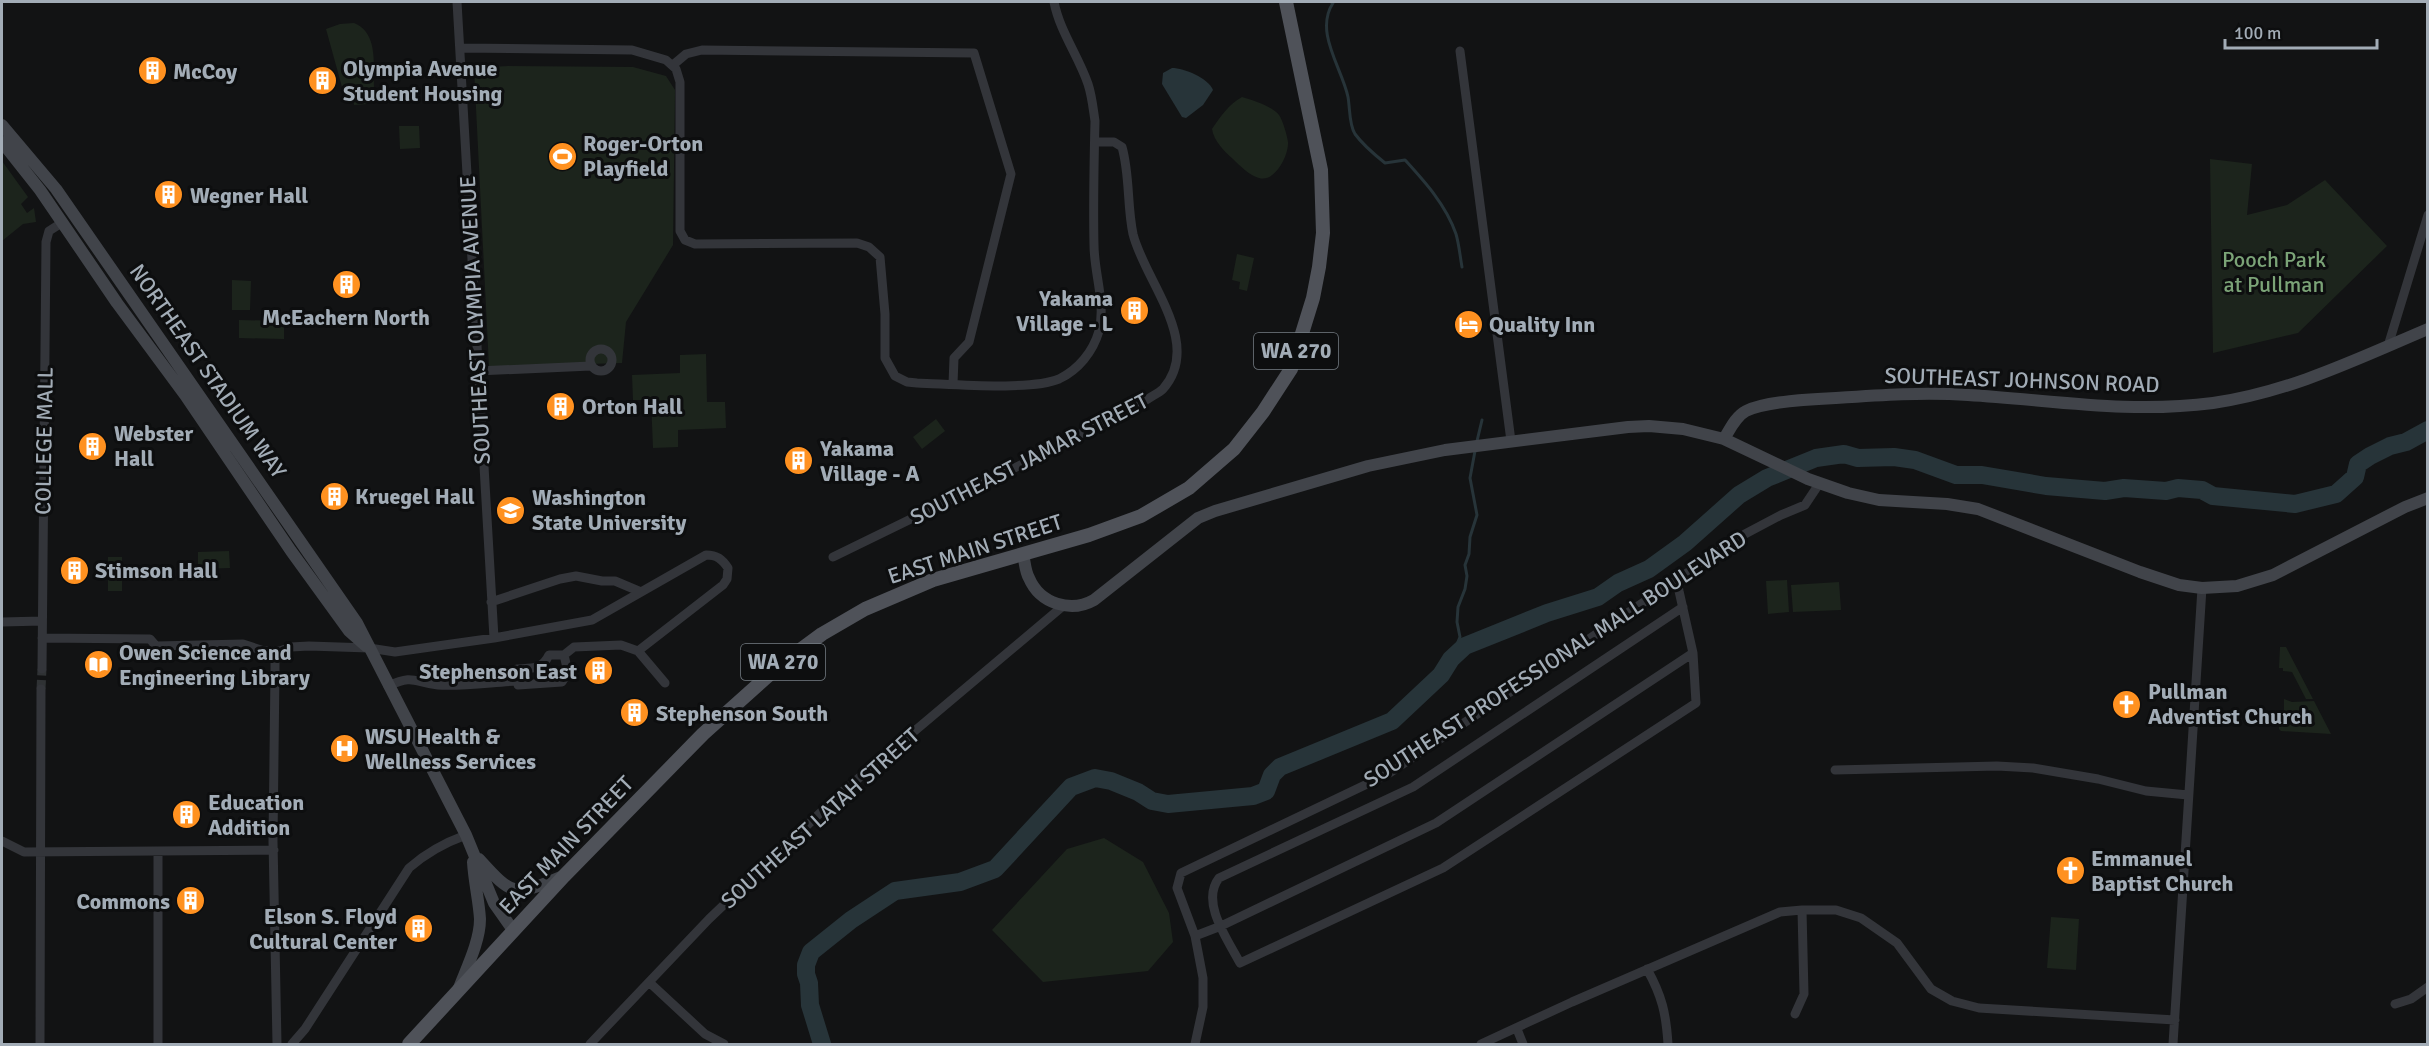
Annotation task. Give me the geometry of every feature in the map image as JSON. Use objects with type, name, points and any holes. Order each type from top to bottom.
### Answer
[{"type":"main road","name":"EAST MAIN STREET","points":[[409,1044],[564,876],[703,734],[780,665],[822,634],[865,609],[933,580],[1089,535],[1141,516],[1189,488],[1234,449],[1263,412],[1291,369],[1313,298],[1319,267],[1323,215],[1318,159],[1286,2]]},
{"type":"street","name":"SOUTHEAST OLYMPIA AVENUE","points":[[457,2],[494,638]]},
{"type":"street","points":[[460,48],[632,50],[652,54],[673,65],[679,76],[681,89],[680,216],[682,236],[695,244],[857,243],[869,247],[877,252],[882,264],[885,358],[890,371],[901,380],[954,384],[1044,383],[1058,379],[1075,369],[1091,349],[1101,318],[1094,245],[1095,121],[1088,84],[1061,26],[1054,2]]},
{"type":"street","points":[[673,65],[686,54],[702,50],[974,53],[1011,174],[969,342],[954,358],[954,384]]},
{"type":"street","points":[[1460,51],[1511,441]]},
{"type":"street","name":"NORTHEAST STADIUM WAY","points":[[2,125],[56,189],[357,623],[466,835],[494,903],[513,930]]},
{"type":"street","name":"NORTHEAST STADIUM WAY","points":[[2,142],[63,222],[117,303],[184,393],[291,551],[349,631],[369,648]]},
{"type":"street","name":"SOUTHEAST JAMAR STREET","points":[[833,557],[1011,470],[1148,399],[1163,388],[1174,369],[1177,346],[1173,322],[1134,236],[1122,147],[1114,142],[1095,142]]},
{"type":"street","points":[[2388,346],[2427,215]]},
{"type":"street","name":"COLLEGE MALL","points":[[42,669],[46,242],[49,231],[63,222]]},
{"type":"street","name":"SOUTHEAST JOHNSON ROAD","points":[[1724,439],[1737,417],[1751,409],[1819,399],[1887,395],[1965,395],[2116,408],[2167,407],[2215,402],[2302,382],[2427,328]]},
{"type":"street","points":[[477,371],[591,366]]},
{"type":"street","points":[[1023,554],[1028,578],[1047,600],[1063,606],[1077,606],[1094,600],[1180,531],[1206,514],[1368,466],[1492,443],[1649,426],[1683,429],[1724,439],[1814,481],[1879,500],[1947,504],[1978,509],[2140,572],[2179,585],[2202,588],[2237,586],[2273,575],[2427,498]]},
{"type":"street","name":"SOUTHEAST PROFESSIONAL MALL BOULEVARD","points":[[1195,1044],[1202,1015],[1201,961],[1195,936],[1177,888],[1181,873],[1388,774],[1745,534],[1781,514],[1805,505],[1814,481]]},
{"type":"street","points":[[42,638],[150,639],[156,646],[243,644],[264,651],[280,651],[291,647],[369,648],[395,652],[494,638],[592,620],[706,555],[719,557],[728,568],[728,579],[723,585],[638,651]]},
{"type":"street","points":[[491,602],[560,579],[576,576],[602,581],[609,579],[641,592]]},
{"type":"street","points":[[1677,581],[1683,608],[1693,653],[1696,703],[1432,873],[1240,963],[1221,926],[1212,900],[1212,887],[1219,878],[1413,787],[1683,608]]},
{"type":"street","points":[[621,583],[626,587],[627,593],[622,603]]},
{"type":"street","points":[[2174,1044],[2202,588]]},
{"type":"street","name":"SOUTHEAST LATAH STREET","points":[[590,1044],[709,919],[841,793],[1063,606]]},
{"type":"street","points":[[2,622],[42,621]]},
{"type":"street","points":[[564,655],[568,672],[562,682],[518,685],[517,669],[538,668],[545,663],[549,655],[564,655],[574,647],[621,645],[638,651],[665,683]]},
{"type":"street","points":[[277,1044],[274,670],[275,660],[280,651]]},
{"type":"street","points":[[1195,936],[1221,926],[1436,823],[1693,653]]},
{"type":"street","points":[[388,686],[403,679],[416,678],[437,685],[518,681]]},
{"type":"street","points":[[40,1044],[41,689]]},
{"type":"street","points":[[1835,770],[1997,766],[2033,768],[2098,779],[2146,791],[2188,795]]},
{"type":"street","points":[[292,1044],[305,1029],[409,868],[426,854],[466,835]]},
{"type":"street","points":[[2,841],[24,852],[274,850]]},
{"type":"street","points":[[158,852],[158,1044]]},
{"type":"street","points":[[473,852],[510,890],[532,889],[564,876]]},
{"type":"street","points":[[458,992],[473,950],[480,919],[473,852]]},
{"type":"street","points":[[1481,1044],[1780,912],[1802,910],[1836,910],[1861,918],[1897,943],[1931,989],[1952,1001],[1979,1008],[2175,1020]]},
{"type":"street","points":[[1795,1014],[1804,994],[1802,910]]},
{"type":"street","points":[[1647,969],[1665,1008],[1668,1044]]},
{"type":"street","points":[[650,983],[705,1034],[724,1044]]},
{"type":"street","points":[[2394,1004],[2411,999],[2427,987]]},
{"type":"street","points":[[1517,1029],[1523,1044]]},
{"type":"street","points":[[705,1034],[709,1044]]},
{"type":"green space","points":[[354,23],[368,34],[373,51],[374,89],[366,92],[367,104],[354,105],[353,96],[345,98],[326,29],[340,24]]},
{"type":"green space","name":"Roger-Orton Playfield","points":[[633,67],[666,76],[675,90],[673,245],[626,322],[622,363],[489,367],[474,68]]},
{"type":"green space","points":[[1242,97],[1276,112],[1286,132],[1288,147],[1286,154],[1280,167],[1265,178],[1256,177],[1241,167],[1217,142],[1213,133],[1212,129],[1222,115]]},
{"type":"green space","points":[[399,126],[419,126],[420,148],[400,149]]},
{"type":"green space","name":"Pooch Park at Pullman","points":[[2210,159],[2252,164],[2247,215],[2287,205],[2325,180],[2387,246],[2298,333],[2213,353]]},
{"type":"green space","points":[[2,161],[28,197],[21,204],[27,213],[34,208],[36,222],[23,224],[2,241]]},
{"type":"green space","points":[[1237,254],[1254,258],[1247,291],[1239,289],[1240,282],[1232,280]]},
{"type":"green space","points":[[232,280],[251,281],[250,310],[232,310]]},
{"type":"green space","points":[[239,320],[284,321],[284,339],[239,338]]},
{"type":"green space","points":[[706,354],[707,402],[725,402],[726,428],[678,430],[678,447],[653,448],[651,400],[633,400],[632,375],[680,373],[680,355]]},
{"type":"green space","points":[[936,419],[945,431],[922,449],[913,437]]},
{"type":"green space","points":[[229,551],[230,568],[198,569],[198,552]]},
{"type":"green space","points":[[108,557],[122,557],[122,591],[108,591]]},
{"type":"green space","points":[[1787,580],[1789,612],[1768,614],[1766,581]]},
{"type":"green space","points":[[1839,582],[1841,610],[1793,612],[1791,585]]},
{"type":"green space","points":[[2280,647],[2286,647],[2313,699],[2306,699],[2292,672],[2279,668]]},
{"type":"green space","points":[[2284,699],[2292,702],[2314,701],[2331,734],[2281,731],[2279,713],[2284,713]]},
{"type":"green space","points":[[1104,838],[1143,862],[1169,913],[1173,942],[1148,971],[1043,982],[992,930],[1067,849]]},
{"type":"green space","points":[[2051,917],[2079,919],[2076,970],[2047,968]]},
{"type":"shaded area","points":[[1172,68],[1195,74],[1213,90],[1203,105],[1186,118],[1182,117],[1162,84],[1163,73]]},
{"type":"waterway","points":[[1331,2],[1333,3],[1326,26],[1328,38],[1348,97],[1353,130],[1365,146],[1385,163],[1405,160],[1427,185],[1452,223],[1462,267]]},
{"type":"waterway","points":[[1477,441],[1482,420]]},
{"type":"waterway","points":[[822,1044],[810,1005],[809,983],[806,974],[806,965],[811,952],[851,920],[895,891],[960,882],[995,869],[1071,787],[1095,778],[1111,781],[1138,792],[1152,801],[1168,804],[1253,796],[1266,791],[1272,775],[1280,767],[1392,721],[1441,675],[1451,659],[1465,646],[1547,613],[1598,597],[1618,583],[1649,569],[1685,543],[1739,495],[1767,478],[1816,458],[1844,454],[1858,458],[1894,457],[1915,460],[1956,475],[1982,475],[2046,486],[2105,491],[2124,488],[2166,491],[2178,488],[2202,490],[2213,496],[2295,504],[2336,494],[2355,477],[2358,464],[2390,446],[2406,442],[2428,430]]},
{"type":"waterway","points":[[1451,659],[1460,637],[1457,622],[1458,607],[1465,589],[1467,576],[1465,565],[1477,515],[1470,478],[1475,451]]},
{"type":"tunnel","points":[[41,689],[42,669]]},
{"type":"place","name":"McCoy","points":[[152,71]]},
{"type":"place","name":"Olympia Avenue Student Housing","points":[[322,81]]},
{"type":"place","name":"Roger-Orton Playfield","points":[[562,156]]},
{"type":"place","name":"Wegner Hall","points":[[169,195]]},
{"type":"place","name":"McEachern North","points":[[346,285]]},
{"type":"place","name":"Yakama Village - L","points":[[1134,311]]},
{"type":"place","name":"Quality Inn","points":[[1468,324]]},
{"type":"place","name":"Orton Hall","points":[[561,406]]},
{"type":"place","name":"Webster Hall","points":[[93,446]]},
{"type":"place","name":"Yakama Village - A","points":[[799,461]]},
{"type":"place","name":"Kruegel Hall","points":[[334,496]]},
{"type":"place","name":"Washington State University","points":[[511,510]]},
{"type":"place","name":"Stimson Hall","points":[[74,570]]},
{"type":"place","name":"Owen Science and Engineering Library","points":[[98,665]]},
{"type":"place","name":"Stephenson East","points":[[598,671]]},
{"type":"place","name":"Pullman Adventist Church","points":[[2127,704]]},
{"type":"place","name":"Stephenson South","points":[[635,713]]},
{"type":"place","name":"WSU Health & Wellness Services","points":[[344,749]]},
{"type":"place","name":"Education Addition","points":[[187,815]]},
{"type":"place","name":"Emmanuel Baptist Church","points":[[2070,871]]},
{"type":"place","name":"Commons","points":[[191,901]]},
{"type":"place","name":"Elson S. Floyd Cultural Center","points":[[418,929]]}]
